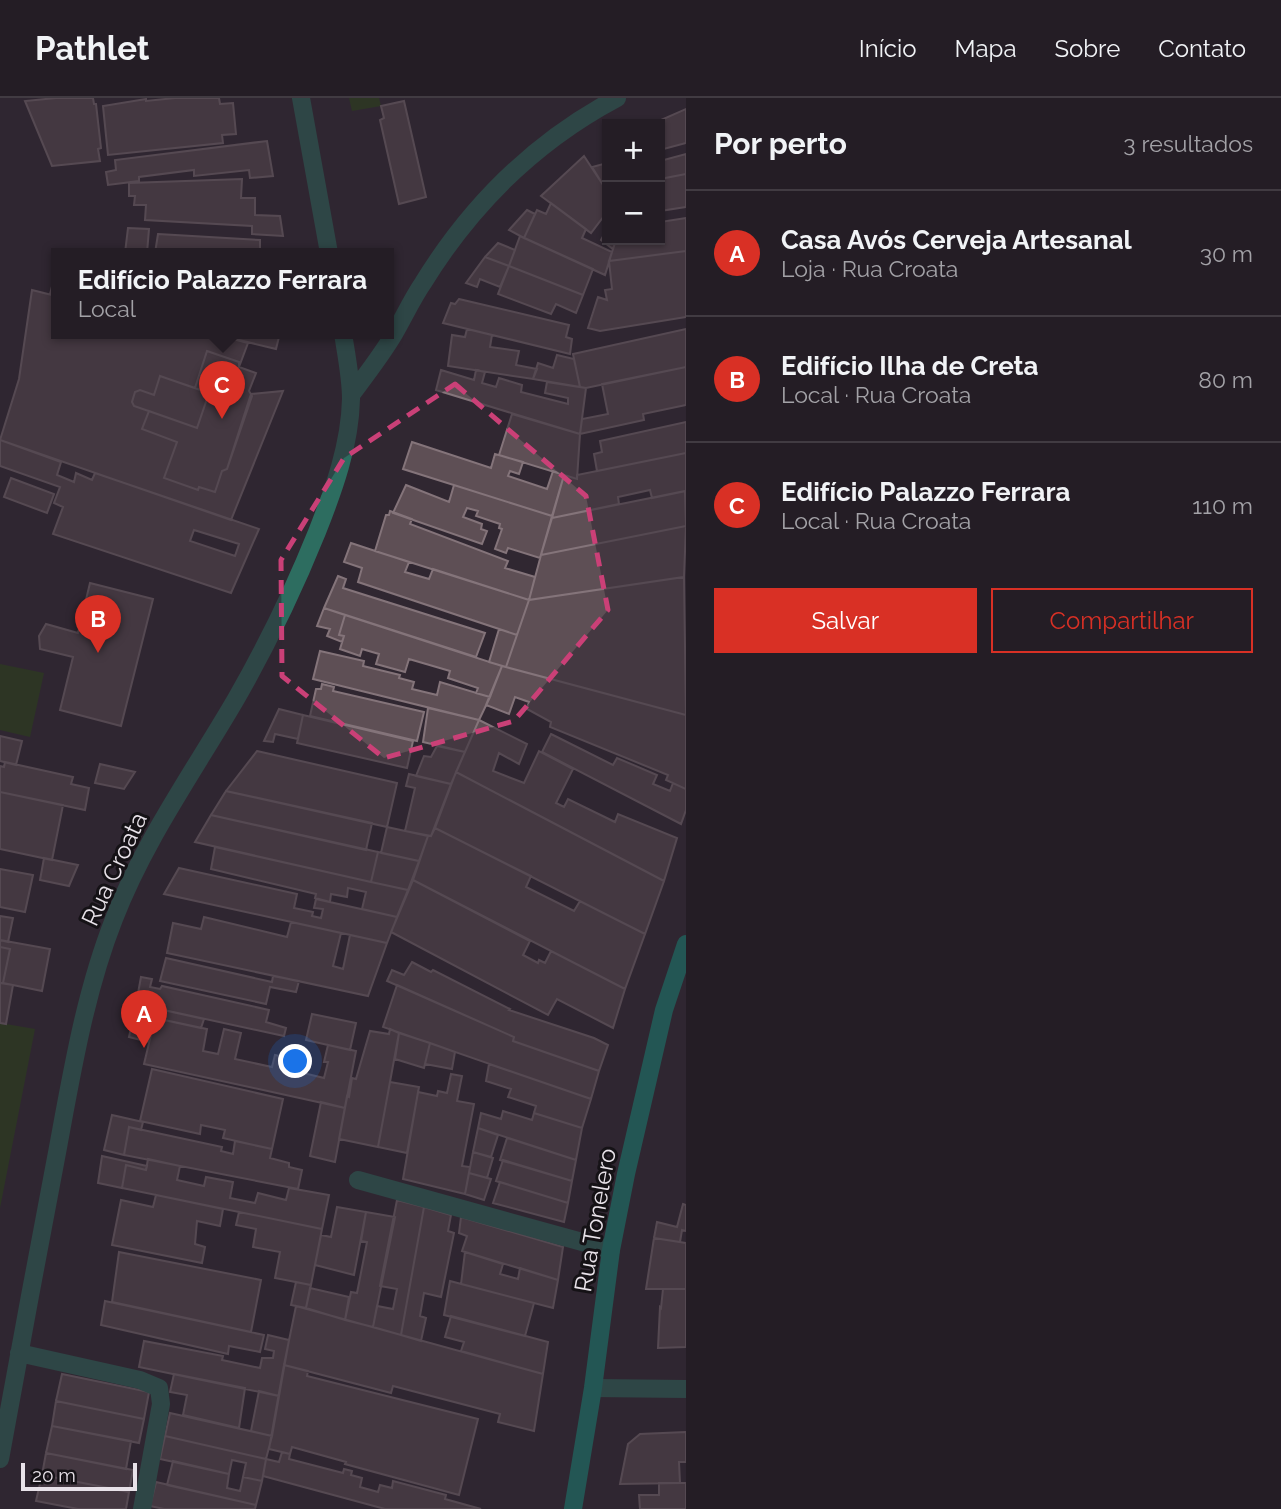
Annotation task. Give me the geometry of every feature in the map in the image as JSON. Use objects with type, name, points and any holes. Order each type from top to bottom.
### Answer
[{"type":"street","points":[[301,98],[328,248]]},
{"type":"street","points":[[394,333],[423,283],[465,222],[495,188],[541,146],[589,113],[617,98]]},
{"type":"street","name":"Rua Croata","points":[[0,1459],[72,1074],[91,990],[114,918],[170,807],[237,696],[299,579],[329,502],[343,457],[351,395],[344,339]]},
{"type":"street","points":[[351,395],[390,339]]},
{"type":"street","name":"Rua Tonelero","points":[[573,1509],[593,1388],[611,1250],[661,1024],[686,944]]},
{"type":"street","points":[[358,1180],[611,1250]]},
{"type":"street","points":[[19,1353],[140,1380],[159,1388],[161,1404],[142,1509]]},
{"type":"street","points":[[593,1388],[686,1389]]},
{"type":"highlighted area","points":[[455,384],[586,496],[608,610],[514,721],[384,758],[282,676],[281,560],[344,458]]},
{"type":"green space","points":[[349,98],[379,98],[381,106],[352,111]]},
{"type":"green space","points":[[0,664],[44,673],[30,737],[0,730]]},
{"type":"green space","points":[[0,1023],[35,1029],[0,1208]]},
{"type":"building","points":[[93,98],[101,148],[98,149],[100,161],[52,166],[25,101]]},
{"type":"building","points":[[219,98],[220,104],[233,103],[236,134],[222,135],[223,143],[108,155],[103,106],[146,99]]},
{"type":"building","points":[[404,101],[426,197],[399,204],[380,120],[384,118],[381,106]]},
{"type":"building","points":[[686,109],[686,143],[665,149],[663,119]]},
{"type":"building","points":[[267,141],[273,176],[250,178],[249,170],[194,176],[194,170],[139,177],[139,181],[108,185],[106,172],[116,170],[115,160]]},
{"type":"building","points":[[686,154],[686,174],[665,178],[665,160]]},
{"type":"building","points":[[584,156],[602,183],[602,219],[591,233],[541,196]]},
{"type":"building","points":[[602,164],[602,183],[592,167]]},
{"type":"building","points":[[686,174],[686,207],[665,210],[665,178]]},
{"type":"building","points":[[242,179],[241,198],[255,198],[255,215],[280,216],[283,236],[252,234],[252,226],[145,220],[146,205],[134,205],[135,196],[129,196],[129,183]]},
{"type":"building","points":[[551,203],[586,229],[582,238],[612,252],[605,275],[524,238],[537,210],[546,214]]},
{"type":"building","points":[[527,210],[535,214],[524,238],[509,230]]},
{"type":"building","points":[[686,218],[686,251],[609,261],[614,245],[665,245],[665,221]]},
{"type":"building","points":[[128,228],[149,229],[147,248],[126,248]]},
{"type":"building","points":[[158,234],[260,240],[260,248],[156,248]]},
{"type":"building","points":[[520,236],[593,269],[583,295],[509,266]]},
{"type":"building","points":[[498,243],[515,250],[509,266],[485,257]]},
{"type":"building","points":[[686,251],[686,317],[600,331],[588,328],[598,297],[607,300],[605,290],[612,289],[609,261]]},
{"type":"building","points":[[485,257],[509,266],[500,287],[480,279],[477,287],[466,283]]},
{"type":"building","points":[[509,266],[583,295],[576,313],[556,304],[551,314],[498,294]]},
{"type":"building","points":[[32,290],[51,295],[51,339],[233,339],[248,343],[239,367],[239,362],[207,351],[195,388],[160,376],[154,395],[140,390],[135,392],[132,402],[134,406],[149,411],[142,429],[177,442],[164,478],[198,490],[199,487],[215,492],[222,471],[227,469],[251,394],[283,391],[231,520],[0,440],[19,379]]},
{"type":"building","points":[[459,299],[569,325],[566,337],[572,339],[570,354],[443,323],[451,303],[455,304]]},
{"type":"building","points":[[467,329],[492,335],[490,347],[519,351],[516,365],[537,369],[533,379],[448,366],[452,335],[465,337]]},
{"type":"building","points":[[686,329],[686,367],[580,387],[573,354]]},
{"type":"building","points":[[235,339],[278,339],[276,349]]},
{"type":"building","points":[[207,351],[239,362],[239,367],[256,373],[249,391],[252,396],[227,469],[222,471],[215,492],[199,487],[198,490],[164,478],[177,442],[142,429],[149,411],[197,428],[209,393],[195,388]]},
{"type":"building","points":[[557,355],[574,359],[580,387],[533,379],[538,363],[553,368]]},
{"type":"building","points":[[686,367],[686,405],[643,414],[644,420],[580,434],[582,419],[608,414],[602,384]]},
{"type":"building","points":[[441,370],[474,380],[476,370],[485,372],[482,383],[496,387],[499,378],[522,385],[521,392],[568,404],[568,398],[545,393],[547,382],[586,388],[580,434],[436,390]]},
{"type":"building","points":[[160,376],[209,393],[197,428],[134,406],[132,402],[135,392],[140,390],[154,395]]},
{"type":"building","points":[[512,414],[580,434],[577,479],[499,455]]},
{"type":"building","points":[[686,422],[686,453],[597,471],[594,454],[602,452],[600,441]]},
{"type":"building","points":[[0,440],[61,462],[57,475],[74,482],[76,473],[92,480],[95,473],[259,529],[231,593],[53,534],[63,507],[54,503],[60,487],[0,466]],"holes":[[[194,530],[239,544],[235,556],[190,541]]]},
{"type":"building","points":[[412,442],[491,468],[495,454],[523,462],[519,474],[510,471],[508,476],[547,489],[553,471],[564,475],[552,516],[403,469]]},
{"type":"building","points":[[686,453],[686,491],[652,498],[650,490],[618,497],[619,504],[552,518],[564,475],[577,479],[577,475]]},
{"type":"building","points":[[11,478],[54,494],[47,513],[4,497]]},
{"type":"building","points":[[406,485],[449,502],[454,485],[552,516],[540,558],[508,548],[506,553],[495,549],[502,529],[499,528],[500,524],[476,516],[478,511],[467,508],[463,517],[482,524],[481,529],[487,531],[482,544],[393,513]]},
{"type":"building","points":[[685,491],[686,526],[541,555],[552,518]]},
{"type":"building","points":[[390,511],[412,519],[410,524],[508,561],[505,568],[535,577],[529,600],[375,551],[386,515],[389,515]]},
{"type":"building","points":[[686,526],[684,577],[529,600],[541,555]]},
{"type":"building","points":[[351,543],[409,562],[405,572],[429,579],[433,569],[529,600],[517,635],[358,582],[362,568],[344,562]]},
{"type":"building","points":[[338,576],[346,579],[343,588],[485,633],[476,657],[324,608]]},
{"type":"building","points":[[684,577],[686,715],[506,667],[529,600]]},
{"type":"building","points":[[90,583],[153,599],[121,726],[60,710],[73,657],[40,649],[39,636],[46,624],[78,633]]},
{"type":"building","points":[[324,608],[345,615],[339,635],[344,636],[342,642],[327,636],[330,629],[317,626]]},
{"type":"building","points":[[345,615],[502,666],[490,697],[476,693],[478,688],[448,678],[450,671],[409,659],[405,672],[376,664],[379,654],[362,649],[360,656],[340,649],[344,636],[339,635]]},
{"type":"building","points":[[499,629],[517,635],[506,667],[489,662]]},
{"type":"building","points":[[320,651],[364,661],[363,666],[400,675],[399,678],[414,682],[412,689],[437,695],[440,682],[490,697],[479,720],[313,679]]},
{"type":"building","points":[[502,666],[686,715],[686,789],[666,780],[668,775],[550,727],[551,722],[527,709],[529,702],[515,697],[509,714],[486,705]]},
{"type":"building","points":[[322,684],[334,687],[333,691],[424,712],[417,741],[310,716],[316,689],[321,689]]},
{"type":"building","points":[[428,708],[479,720],[465,752],[423,742]]},
{"type":"building","points":[[279,709],[303,715],[298,739],[275,734],[273,742],[264,741]]},
{"type":"building","points":[[303,715],[413,741],[407,768],[297,743]]},
{"type":"building","points":[[479,720],[527,744],[519,764],[499,753],[493,771],[524,783],[539,751],[573,769],[556,803],[564,807],[568,799],[615,822],[618,814],[677,838],[664,881],[456,772]]},
{"type":"building","points":[[551,734],[613,765],[617,758],[657,775],[653,784],[670,791],[673,783],[686,789],[686,810],[681,824],[542,752]]},
{"type":"building","points":[[0,736],[22,741],[16,765],[0,761]]},
{"type":"building","points":[[437,746],[465,752],[451,784],[416,776],[424,756],[431,757]]},
{"type":"building","points":[[257,751],[397,783],[387,827],[226,791]]},
{"type":"building","points":[[5,762],[73,777],[71,784],[89,788],[85,810],[0,792],[0,766],[4,767]]},
{"type":"building","points":[[100,764],[135,772],[124,789],[95,783]]},
{"type":"building","points":[[456,772],[664,881],[645,934],[435,828]]},
{"type":"building","points":[[409,774],[451,784],[431,836],[405,831],[415,788],[406,786]]},
{"type":"building","points":[[226,791],[372,823],[366,850],[211,815]]},
{"type":"building","points":[[0,792],[63,805],[52,860],[0,849]]},
{"type":"building","points":[[211,815],[378,852],[371,882],[195,842]]},
{"type":"building","points":[[387,827],[428,836],[419,861],[381,853]]},
{"type":"building","points":[[435,828],[531,876],[526,887],[574,911],[580,901],[645,934],[625,989],[413,880],[428,836],[431,836]]},
{"type":"building","points":[[215,847],[408,890],[397,917],[362,909],[366,892],[348,888],[347,897],[331,894],[330,902],[315,898],[316,894],[211,869]]},
{"type":"building","points":[[378,852],[419,861],[408,890],[371,882]]},
{"type":"building","points":[[44,858],[78,865],[69,886],[40,880]]},
{"type":"building","points":[[179,868],[297,894],[294,908],[313,912],[312,916],[321,918],[323,909],[314,908],[316,899],[397,917],[387,943],[164,894]]},
{"type":"building","points":[[0,869],[33,875],[25,912],[0,907]]},
{"type":"building","points":[[413,880],[530,941],[523,955],[538,963],[539,960],[545,963],[551,951],[625,989],[613,1028],[557,999],[548,1015],[391,932]]},
{"type":"building","points":[[0,916],[13,918],[8,942],[0,940]]},
{"type":"building","points":[[204,917],[287,937],[291,922],[341,933],[333,966],[343,969],[350,935],[387,943],[368,996],[167,953],[173,923],[201,929]]},
{"type":"building","points":[[0,940],[50,949],[42,991],[3,983],[10,949],[0,947]]},
{"type":"building","points":[[0,947],[10,949],[3,983],[0,983]]},
{"type":"building","points":[[166,958],[272,982],[273,976],[299,981],[296,992],[270,987],[266,1004],[160,981]]},
{"type":"building","points":[[412,962],[431,972],[433,970],[509,1010],[608,1045],[599,1071],[513,1041],[514,1037],[387,981],[392,970],[404,975]]},
{"type":"building","points":[[141,977],[152,979],[150,987],[160,989],[162,986],[269,1010],[266,1022],[286,1028],[284,1036],[136,1004]]},
{"type":"building","points":[[0,983],[13,985],[6,1024],[0,1023]]},
{"type":"building","points":[[397,985],[514,1037],[513,1041],[599,1071],[591,1099],[383,1027]]},
{"type":"building","points":[[136,1004],[204,1019],[201,1028],[155,1018],[149,1042],[129,1037]]},
{"type":"building","points":[[312,1014],[356,1023],[350,1050],[306,1040]]},
{"type":"building","points":[[155,1018],[207,1029],[203,1051],[218,1054],[224,1029],[241,1033],[235,1059],[272,1067],[275,1055],[297,1060],[295,1071],[324,1078],[328,1045],[356,1051],[345,1108],[144,1064]]},
{"type":"building","points":[[390,1029],[399,1033],[378,1147],[339,1139],[352,1078],[356,1079],[370,1031],[389,1034]]},
{"type":"building","points":[[399,1033],[430,1043],[424,1068],[395,1059]]},
{"type":"building","points":[[430,1043],[455,1052],[452,1069],[425,1064]]},
{"type":"building","points":[[489,1064],[591,1099],[582,1128],[534,1113],[536,1106],[508,1097],[511,1089],[486,1081]]},
{"type":"building","points":[[152,1069],[283,1099],[272,1149],[223,1138],[225,1130],[201,1125],[200,1134],[140,1121]]},
{"type":"building","points":[[451,1074],[462,1076],[457,1101],[474,1104],[462,1166],[470,1167],[465,1194],[403,1179],[418,1092],[437,1096],[438,1091],[447,1093]]},
{"type":"building","points":[[390,1082],[419,1087],[407,1153],[378,1147]]},
{"type":"building","points":[[321,1102],[345,1108],[335,1162],[310,1156]]},
{"type":"building","points":[[503,1111],[532,1120],[534,1113],[582,1128],[576,1160],[478,1128],[481,1113],[501,1119]]},
{"type":"building","points":[[112,1115],[143,1122],[141,1130],[129,1127],[124,1155],[104,1150]]},
{"type":"building","points":[[129,1127],[222,1147],[221,1151],[233,1154],[235,1141],[272,1149],[270,1158],[302,1170],[298,1189],[124,1155]]},
{"type":"building","points":[[478,1128],[498,1135],[491,1157],[473,1152]]},
{"type":"building","points":[[507,1138],[576,1160],[572,1181],[500,1160]]},
{"type":"building","points":[[473,1152],[493,1158],[487,1178],[469,1173]]},
{"type":"building","points":[[102,1156],[147,1166],[146,1170],[126,1165],[122,1188],[98,1183]]},
{"type":"building","points":[[148,1159],[180,1166],[177,1180],[204,1186],[206,1177],[233,1182],[230,1198],[255,1203],[258,1193],[286,1200],[289,1188],[329,1195],[322,1229],[122,1188],[126,1165],[146,1170]]},
{"type":"building","points":[[503,1160],[572,1181],[568,1203],[496,1181]]},
{"type":"building","points":[[469,1173],[491,1179],[484,1200],[465,1194]]},
{"type":"building","points":[[500,1182],[568,1203],[564,1222],[493,1203]]},
{"type":"building","points":[[156,1195],[223,1209],[220,1226],[197,1221],[195,1244],[205,1247],[202,1263],[112,1245],[121,1200],[153,1207]]},
{"type":"building","points":[[397,1200],[424,1207],[401,1335],[373,1327],[377,1306],[393,1309],[397,1289],[380,1286]]},
{"type":"building","points":[[683,1204],[686,1205],[686,1231],[682,1230],[680,1242],[654,1238],[657,1222],[677,1227]]},
{"type":"building","points":[[337,1207],[366,1212],[354,1275],[315,1265],[321,1235],[331,1237]]},
{"type":"building","points":[[424,1207],[451,1215],[448,1231],[454,1233],[441,1297],[424,1293],[420,1316],[426,1318],[421,1341],[401,1335]]},
{"type":"building","points":[[239,1212],[322,1229],[311,1285],[275,1278],[280,1252],[253,1247],[256,1229],[236,1225]]},
{"type":"building","points":[[366,1212],[395,1217],[373,1327],[345,1320],[351,1292],[357,1293],[367,1242],[361,1241]]},
{"type":"building","points":[[461,1217],[563,1247],[558,1280],[462,1251],[467,1236],[459,1233]]},
{"type":"building","points":[[654,1238],[686,1243],[686,1289],[646,1289]]},
{"type":"building","points":[[119,1252],[261,1280],[251,1332],[112,1302]]},
{"type":"building","points":[[465,1252],[503,1264],[500,1274],[518,1279],[520,1268],[558,1280],[553,1308],[461,1284]]},
{"type":"building","points":[[450,1281],[534,1303],[525,1336],[444,1315]]},
{"type":"building","points":[[296,1282],[311,1285],[306,1308],[291,1305]]},
{"type":"building","points":[[310,1288],[349,1297],[345,1320],[306,1308]]},
{"type":"building","points":[[663,1289],[686,1289],[686,1347],[658,1348]]},
{"type":"building","points":[[105,1301],[264,1335],[260,1352],[229,1346],[228,1354],[101,1325]]},
{"type":"building","points":[[296,1306],[543,1374],[534,1431],[498,1422],[500,1414],[393,1386],[391,1393],[284,1365]]},
{"type":"building","points":[[451,1316],[548,1342],[543,1374],[461,1351],[464,1342],[445,1337]]},
{"type":"building","points":[[268,1335],[289,1340],[279,1396],[139,1367],[144,1341],[223,1356],[222,1360],[260,1368],[262,1358],[273,1358],[274,1351],[265,1349]]},
{"type":"building","points":[[284,1365],[308,1371],[307,1376],[478,1419],[459,1495],[292,1447],[290,1454],[269,1449]]},
{"type":"building","points":[[62,1374],[149,1392],[144,1419],[56,1401]]},
{"type":"building","points":[[174,1374],[245,1388],[239,1428],[183,1415],[187,1395],[170,1392]]},
{"type":"building","points":[[259,1391],[279,1396],[272,1436],[251,1431]]},
{"type":"building","points":[[56,1401],[144,1419],[139,1443],[52,1426]]},
{"type":"building","points":[[170,1413],[272,1436],[266,1459],[165,1436]]},
{"type":"building","points":[[52,1426],[131,1441],[126,1469],[46,1453]]},
{"type":"building","points":[[686,1432],[686,1462],[679,1462],[680,1483],[620,1484],[628,1444],[640,1434]]},
{"type":"building","points":[[165,1436],[266,1459],[262,1481],[243,1477],[246,1463],[232,1460],[229,1474],[160,1459]]},
{"type":"building","points":[[282,1452],[290,1454],[289,1459],[343,1473],[344,1469],[352,1471],[351,1475],[362,1478],[360,1487],[378,1492],[380,1485],[392,1488],[393,1481],[446,1495],[445,1499],[481,1509],[385,1509],[263,1476],[266,1459],[279,1462]]},
{"type":"building","points":[[46,1453],[133,1470],[129,1492],[42,1475]]},
{"type":"building","points":[[173,1461],[229,1474],[227,1488],[240,1491],[243,1477],[262,1481],[256,1505],[167,1485]]},
{"type":"building","points":[[42,1475],[129,1492],[126,1509],[78,1509],[36,1501]]},
{"type":"building","points":[[156,1482],[256,1505],[255,1509],[164,1509],[150,1506]]},
{"type":"building","points":[[659,1483],[686,1483],[686,1509],[640,1509],[639,1495],[659,1495]]},
{"type":"place","name":"Edifício Palazzo Ferrara","points":[[222,419]]},
{"type":"place","name":"Edifício Ilha de Creta","points":[[98,653]]},
{"type":"place","name":"Casa Avós Cerveja Artesanal","points":[[144,1048]]}]
